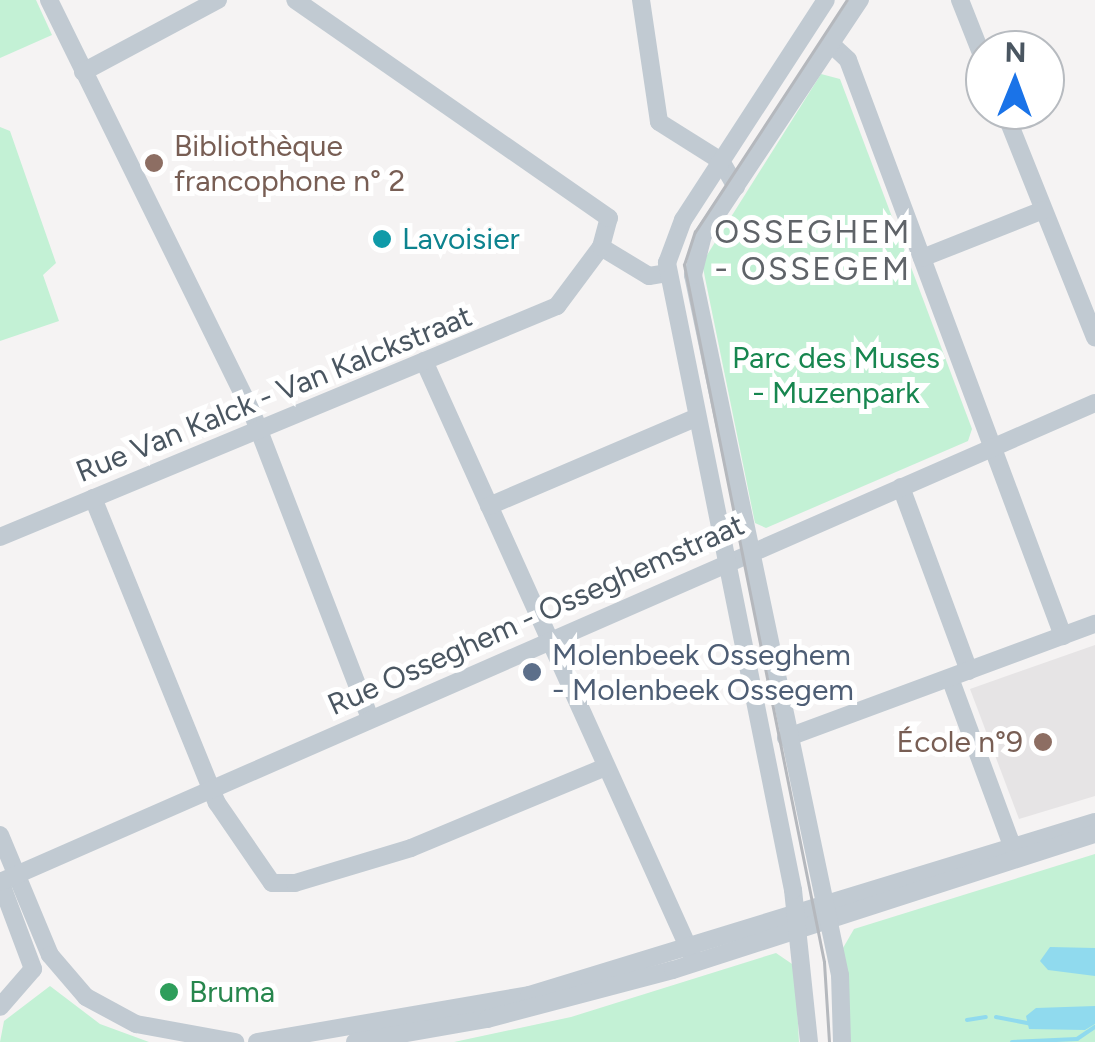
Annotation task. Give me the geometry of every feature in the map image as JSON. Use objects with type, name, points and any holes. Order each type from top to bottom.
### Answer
[{"type":"street","points":[[49,0],[258,429],[370,718]]},
{"type":"street","points":[[83,72],[218,0]]},
{"type":"street","points":[[295,0],[612,220],[601,247],[649,276],[695,252]]},
{"type":"street","points":[[641,0],[658,122],[720,161],[736,187]]},
{"type":"street","points":[[809,1042],[798,921],[693,419],[667,268],[683,220],[826,0]]},
{"type":"street","points":[[842,1042],[840,976],[786,738],[693,275],[695,252],[860,0]]},
{"type":"street","points":[[960,0],[972,30]]},
{"type":"street","points":[[831,44],[848,60],[1062,636]]},
{"type":"street","points":[[1012,130],[1095,337]]},
{"type":"street","points":[[922,258],[1044,210]]},
{"type":"street","name":"Rue Van Kalck - Van Kalckstraat","points":[[0,537],[567,298],[601,247]]},
{"type":"street","points":[[424,361],[692,955]]},
{"type":"street","name":"Rue Osseghem - Osseghemstraat","points":[[5,880],[1095,402]]},
{"type":"street","points":[[489,506],[693,419]]},
{"type":"street","points":[[901,487],[968,671]]},
{"type":"street","points":[[94,498],[211,788],[263,876],[283,886],[478,824],[606,766]]},
{"type":"street","points":[[786,738],[1095,624]]},
{"type":"street","points":[[950,678],[1014,853]]},
{"type":"street","points":[[257,1042],[405,1026],[560,1001],[1014,853],[1095,822]]},
{"type":"street","points":[[1014,853],[1095,834]]},
{"type":"street","points":[[0,836],[5,880],[32,956],[29,979],[0,1008]]},
{"type":"street","points":[[5,880],[64,975],[117,1017],[235,1042]]},
{"type":"street","points":[[29,979],[64,975]]},
{"type":"street","points":[[355,1042],[405,1026]]},
{"type":"shaded area","name":"École n°9","points":[[1095,645],[1095,796],[1019,819],[970,689]]},
{"type":"green space","points":[[0,0],[36,0],[52,35],[0,58]]},
{"type":"green space","name":"Parc des Muses - Muzenpark","points":[[821,74],[840,79],[972,429],[968,441],[766,528],[755,523],[702,263]]},
{"type":"green space","points":[[0,127],[10,131],[56,263],[43,275],[59,321],[0,341]]},
{"type":"green space","points":[[1095,854],[1095,1042],[849,1042],[843,948],[854,929]]},
{"type":"green space","points":[[776,953],[795,966],[799,1042],[454,1042],[571,1017]]},
{"type":"green space","points":[[50,986],[100,1024],[149,1042],[0,1042],[4,1021]]},
{"type":"water","points":[[1050,947],[1095,948],[1095,976],[1048,970],[1040,961]]},
{"type":"water","points":[[1095,1006],[1095,1024],[1085,1030],[1029,1029],[1026,1016],[1036,1008]]},
{"type":"waterway","points":[[967,1020],[986,1017]]},
{"type":"waterway","points":[[996,1017],[1028,1023]]},
{"type":"waterway","points":[[1012,1042],[1077,1039],[1095,1027]]},
{"type":"tram line","points":[[829,1042],[824,962],[684,265],[695,232],[847,0]]},
{"type":"place","name":"Bibliothèque francophone n° 2","points":[[154,163]]},
{"type":"place","name":"Lavoisier","points":[[382,239]]},
{"type":"place","name":"Molenbeek Osseghem - Molenbeek Ossegem","points":[[532,672]]},
{"type":"place","name":"École n°9","points":[[1043,742]]},
{"type":"place","name":"Bruma","points":[[169,992]]},
{"type":"district","name":"OSSEGHEM - OSSEGEM","points":[[813,252]]}]
